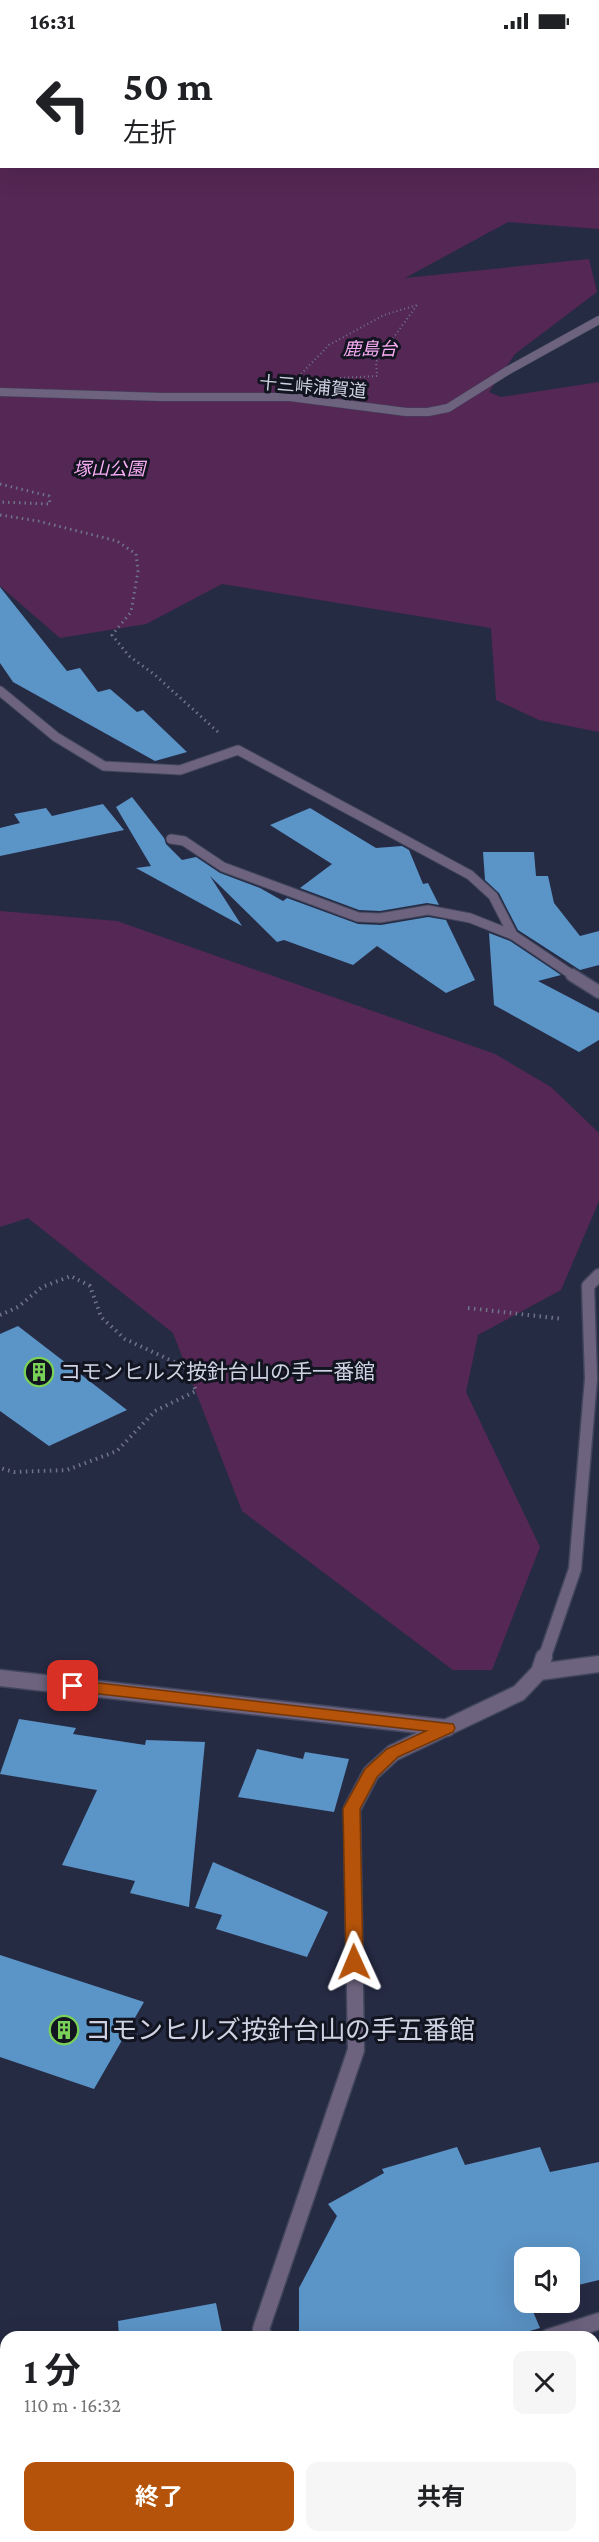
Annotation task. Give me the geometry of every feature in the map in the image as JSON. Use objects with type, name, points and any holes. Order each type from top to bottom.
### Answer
[{"type":"street","name":"十三峠浦賀道","points":[[0,392],[161,397],[290,396],[406,412],[428,412],[448,408],[507,371],[599,320]]},
{"type":"street","points":[[0,691],[56,737],[104,766],[180,770],[238,750],[470,875],[493,896],[513,935]]},
{"type":"street","points":[[171,839],[184,841],[223,867],[358,917],[380,918],[428,910],[470,918],[513,935],[599,992]]},
{"type":"street","points":[[262,2331],[356,2050],[351,1809],[371,1773],[393,1753],[519,1693],[539,1672],[575,1569],[591,1379],[588,1286],[599,1275]]},
{"type":"street","points":[[539,1672],[599,1664]]},
{"type":"street","points":[[0,1678],[447,1728]]},
{"type":"street","points":[[568,2331],[599,2321]]},
{"type":"path","points":[[300,375],[329,345],[384,315],[417,305],[412,318],[398,331],[376,362],[377,376]]},
{"type":"path","points":[[0,484],[49,496],[50,504],[0,502]]},
{"type":"path","points":[[0,515],[38,520],[117,541],[136,554],[138,571],[131,612],[112,635],[129,656],[155,675],[238,750]]},
{"type":"path","points":[[0,1315],[18,1307],[42,1287],[71,1276],[90,1286],[101,1317],[125,1339],[187,1368],[196,1391],[155,1411],[117,1451],[67,1470],[14,1472],[0,1468]]},
{"type":"path","points":[[468,1308],[588,1322]]},
{"type":"green space","points":[[0,168],[599,168],[599,229],[508,222],[405,278],[589,259],[597,292],[515,354],[489,392],[501,397],[599,382],[599,732],[539,720],[496,700],[491,628],[222,584],[146,624],[60,638],[0,586]]},
{"type":"green space","points":[[0,911],[117,921],[495,1054],[551,1087],[599,1133],[599,1201],[561,1290],[478,1335],[466,1392],[540,1547],[492,1670],[453,1670],[242,1511],[173,1333],[28,1218],[0,1227]]},
{"type":"building","points":[[0,587],[67,671],[80,668],[98,692],[110,689],[137,712],[143,710],[187,752],[155,761],[13,682],[0,663]]},
{"type":"building","points":[[132,797],[164,838],[166,844],[182,860],[196,857],[220,873],[260,888],[283,901],[287,898],[358,924],[381,925],[428,917],[446,920],[475,980],[446,993],[377,946],[353,965],[284,940],[277,942],[210,876],[242,926],[136,868],[151,866],[116,807]]},
{"type":"building","points":[[103,804],[124,830],[0,856],[0,828],[20,823],[14,814],[46,808],[52,816]]},
{"type":"building","points":[[310,808],[376,848],[402,846],[409,850],[423,884],[428,883],[439,905],[427,903],[380,911],[359,910],[300,888],[332,864],[270,825]]},
{"type":"building","points":[[483,852],[534,852],[536,876],[548,876],[554,903],[580,936],[599,931],[599,965],[580,970],[518,930],[499,893],[485,880]]},
{"type":"building","points":[[489,933],[510,941],[561,975],[538,981],[599,1013],[599,1040],[579,1052],[494,1005]]},
{"type":"building","name":"コモンヒルズ按針台山の手一番館","points":[[18,1326],[127,1410],[49,1446],[0,1411],[0,1334]]},
{"type":"building","points":[[19,1719],[76,1728],[73,1734],[145,1745],[146,1740],[205,1742],[189,1907],[130,1893],[135,1881],[62,1865],[97,1790],[0,1774]]},
{"type":"building","points":[[257,1749],[303,1759],[305,1752],[349,1759],[334,1812],[238,1797]]},
{"type":"building","points":[[213,1862],[328,1912],[307,1957],[216,1929],[222,1915],[195,1908]]},
{"type":"building","name":"コモンヒルズ按針台山の手五番館","points":[[0,1955],[144,2002],[94,2089],[0,2057]]},
{"type":"building","points":[[457,2147],[465,2165],[540,2147],[550,2172],[599,2162],[599,2280],[580,2285],[580,2247],[514,2247],[514,2313],[534,2313],[540,2328],[530,2331],[299,2331],[299,2288],[337,2216],[328,2204],[384,2173],[382,2169]]},
{"type":"building","points":[[216,2303],[222,2331],[119,2331],[118,2321]]},
{"type":"place","name":"コモンヒルズ按針台山の手一番館","points":[[39,1372]]},
{"type":"place","name":"コモンヒルズ按針台山の手五番館","points":[[64,2030]]},
{"type":"route","points":[[73,1686],[447,1728],[393,1753],[371,1773],[351,1809],[354,1962]]},
{"type":"park label","name":"鹿島台","points":[[370,349]]},
{"type":"park label","name":"塚山公園","points":[[109,469]]}]
